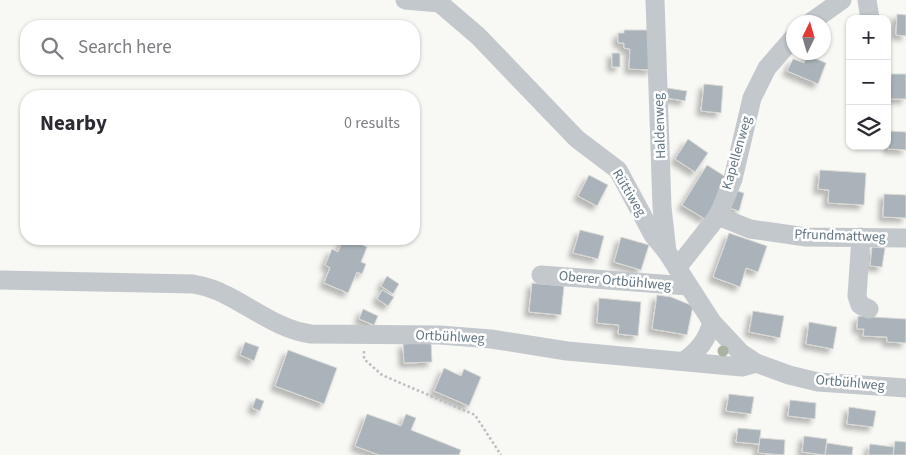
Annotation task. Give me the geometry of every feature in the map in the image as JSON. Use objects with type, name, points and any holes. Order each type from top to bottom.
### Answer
[{"type":"street","points":[[405,0],[438,2]]},
{"type":"street","name":"Haldenweg","points":[[655,0],[654,16],[662,208],[667,252]]},
{"type":"street","points":[[821,15],[842,0]]},
{"type":"street","points":[[867,0],[869,15]]},
{"type":"street","name":"Rüttiweg","points":[[438,2],[478,36],[577,138],[618,170],[653,235],[667,252],[712,322],[741,353],[756,363]]},
{"type":"street","name":"Kapellenweg","points":[[677,268],[718,216],[733,179],[752,98],[767,68],[786,46]]},
{"type":"street","name":"Pfrundmattweg","points":[[718,216],[750,229],[806,237],[906,238]]},
{"type":"street","points":[[861,237],[857,296],[860,304],[869,310]]},
{"type":"street","name":"Oberer Ortbühlweg","points":[[542,275],[688,286]]},
{"type":"street","name":"Ortbühlweg","points":[[0,280],[192,284],[225,294],[296,332],[362,335],[440,335],[483,338],[567,351],[742,367],[756,363],[789,375],[818,382],[906,388]]},
{"type":"street","points":[[684,361],[701,347],[708,336],[712,322]]},
{"type":"path","points":[[362,335],[364,359],[382,375],[475,415],[501,455]]},
{"type":"building","points":[[897,14],[906,15],[906,36],[896,35]]},
{"type":"building","points":[[624,30],[653,30],[652,70],[629,69],[630,49],[624,48],[624,43],[618,43],[618,33],[624,33]]},
{"type":"building","points":[[612,53],[620,53],[620,67],[612,67]]},
{"type":"building","points":[[792,60],[804,63],[805,60],[819,60],[826,63],[818,84],[787,71]]},
{"type":"building","points":[[891,74],[906,74],[906,99],[891,99]]},
{"type":"building","points":[[704,84],[723,86],[721,113],[701,111]]},
{"type":"building","points":[[667,88],[687,91],[685,101],[666,98]]},
{"type":"building","points":[[891,131],[906,132],[906,150],[891,149]]},
{"type":"building","points":[[688,139],[708,153],[695,172],[675,159]]},
{"type":"building","points":[[707,165],[729,179],[705,219],[682,205]]},
{"type":"building","points":[[820,170],[866,173],[864,205],[828,203],[829,190],[818,189]]},
{"type":"building","points":[[589,175],[608,185],[597,206],[578,196]]},
{"type":"building","points":[[734,190],[744,193],[739,211],[729,208]]},
{"type":"building","points":[[884,194],[906,195],[906,218],[883,217]]},
{"type":"building","points":[[580,230],[604,236],[598,259],[573,253]]},
{"type":"building","points":[[729,233],[767,246],[758,272],[746,268],[740,287],[713,277]]},
{"type":"building","points":[[621,237],[649,245],[641,270],[614,262]]},
{"type":"building","points":[[341,245],[362,245],[367,247],[361,262],[366,264],[362,274],[357,272],[348,293],[324,283],[330,268],[325,265],[332,249],[338,252]]},
{"type":"building","points":[[872,247],[885,248],[882,267],[870,266]]},
{"type":"building","points":[[387,276],[399,284],[393,294],[381,286]]},
{"type":"building","points":[[532,283],[564,286],[561,315],[529,312]]},
{"type":"building","points":[[382,290],[394,297],[388,306],[377,299]]},
{"type":"building","points":[[657,295],[671,297],[693,306],[687,335],[652,329]]},
{"type":"building","points":[[599,298],[641,302],[638,336],[618,334],[619,325],[597,323]]},
{"type":"building","points":[[363,309],[378,316],[374,325],[359,319]]},
{"type":"building","points":[[753,311],[784,316],[780,338],[749,332]]},
{"type":"building","points":[[858,316],[906,319],[906,343],[887,342],[887,337],[863,336],[864,329],[857,329]]},
{"type":"building","points":[[809,322],[837,327],[833,349],[806,344]]},
{"type":"building","points":[[245,342],[259,347],[254,361],[240,355]]},
{"type":"building","points":[[431,342],[432,362],[404,363],[403,344]]},
{"type":"building","points":[[288,350],[337,368],[324,404],[275,386]]},
{"type":"building","points":[[444,368],[461,376],[464,369],[481,377],[469,406],[434,391]]},
{"type":"building","points":[[729,394],[754,397],[751,414],[726,411]]},
{"type":"building","points":[[256,398],[264,401],[260,411],[252,408]]},
{"type":"building","points":[[790,400],[816,403],[815,419],[788,416]]},
{"type":"building","points":[[849,407],[876,411],[873,427],[847,424]]},
{"type":"building","points":[[367,414],[401,426],[406,414],[416,418],[411,430],[461,450],[459,455],[379,455],[355,446]]},
{"type":"building","points":[[738,428],[761,430],[759,444],[736,442]]},
{"type":"building","points":[[804,436],[827,439],[825,455],[802,452]]},
{"type":"building","points":[[760,438],[785,440],[784,455],[758,453]]},
{"type":"building","points":[[895,441],[906,442],[906,455],[893,455]]},
{"type":"building","points":[[827,443],[853,447],[852,455],[825,455]]},
{"type":"building","points":[[870,444],[894,447],[893,455],[868,455]]}]
